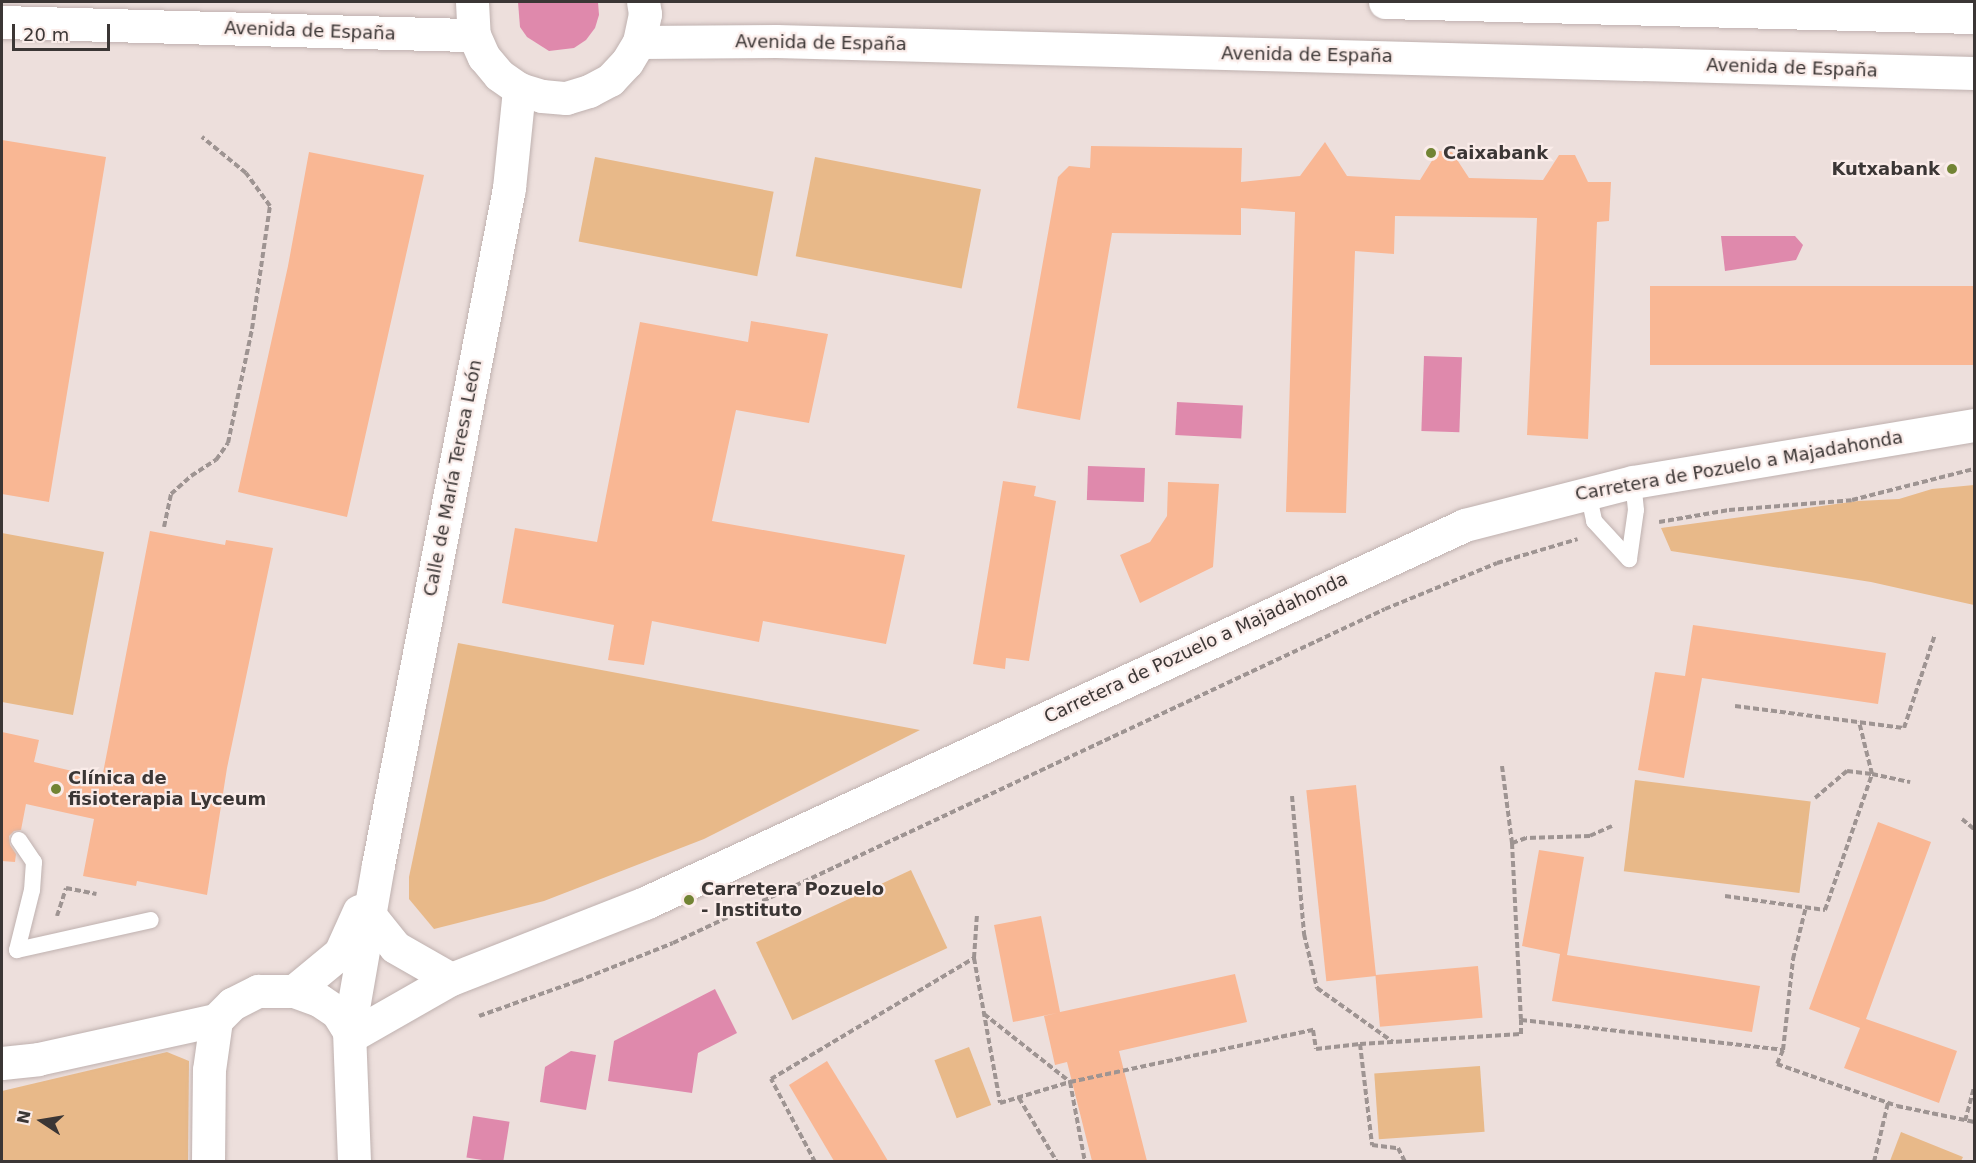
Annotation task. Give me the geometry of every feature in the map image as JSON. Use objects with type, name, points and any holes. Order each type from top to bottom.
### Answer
[{"type":"street","points":[[472,2],[474,35],[484,57],[499,75],[519,89],[542,96],[566,98],[589,91],[616,74],[627,63],[639,42],[645,14],[643,2]]},
{"type":"street","points":[[1385,2],[1974,17]]},
{"type":"street","name":"Avenida de España","points":[[2,22],[474,35]]},
{"type":"street","name":"Avenida de España","points":[[639,42],[776,41],[1974,73]]},
{"type":"street","name":"Calle de María Teresa León","points":[[350,1033],[378,865],[509,188],[519,89]]},
{"type":"street","name":"Carretera de Pozuelo a Majadahonda","points":[[350,1033],[451,979],[645,903],[1465,525],[1633,482],[1757,459],[1974,425]]},
{"type":"street","name":"Calle de María Teresa León","points":[[294,991],[340,953],[378,865]]},
{"type":"street","points":[[371,917],[394,947],[451,979]]},
{"type":"street","points":[[2,1063],[38,1059],[216,1020],[232,1004],[258,991],[294,991],[319,1000],[337,1012],[350,1033],[354,1161]]},
{"type":"street","points":[[208,1161],[208,1070],[216,1020]]},
{"type":"lane","points":[[1588,492],[1594,521],[1629,559],[1636,510],[1633,482]]},
{"type":"lane","points":[[19,840],[33,862],[32,890],[16,950],[151,920]]},
{"type":"path","points":[[164,527],[171,494],[191,476],[216,460],[228,443],[252,329],[270,206],[246,173],[202,137]]},
{"type":"path","points":[[1634,527],[1729,510],[1852,500],[1974,470]]},
{"type":"path","points":[[479,1016],[578,981],[673,943],[1385,609],[1497,563],[1582,538]]},
{"type":"path","points":[[1735,706],[1904,728],[1935,634]]},
{"type":"path","points":[[1725,896],[1825,910],[1872,774],[1859,722]]},
{"type":"path","points":[[977,914],[974,958],[1000,1103],[1070,1082],[1313,1030],[1316,1049],[1521,1034],[1512,843],[1502,766]]},
{"type":"path","points":[[1815,798],[1847,771],[1910,782]]},
{"type":"path","points":[[1292,796],[1304,934],[1317,988],[1393,1042]]},
{"type":"path","points":[[1962,819],[1974,829]]},
{"type":"path","points":[[1512,843],[1526,838],[1590,836],[1612,826]]},
{"type":"path","points":[[49,942],[66,888],[96,894]]},
{"type":"path","points":[[1806,907],[1793,960],[1783,1050],[1777,1064],[1888,1103],[1974,1122]]},
{"type":"path","points":[[815,1161],[771,1079],[974,958]]},
{"type":"path","points":[[984,1014],[1070,1082],[1085,1161]]},
{"type":"path","points":[[1521,1020],[1783,1050]]},
{"type":"path","points":[[1360,1044],[1372,1145],[1398,1148],[1405,1161]]},
{"type":"path","points":[[1965,1120],[1974,1088]]},
{"type":"path","points":[[1019,1098],[1057,1161]]},
{"type":"path","points":[[1874,1161],[1888,1103]]},
{"type":"shaded area","points":[[518,2],[598,2],[599,15],[595,28],[586,40],[574,48],[549,51],[527,37],[520,27]]},
{"type":"shaded area","points":[[595,157],[774,192],[757,276],[579,241]]},
{"type":"shaded area","points":[[815,157],[981,189],[962,288],[796,256]]},
{"type":"shaded area","points":[[1721,236],[1795,236],[1803,245],[1796,260],[1725,271]]},
{"type":"shaded area","points":[[1424,356],[1462,357],[1459,432],[1421,431]]},
{"type":"shaded area","points":[[1177,402],[1243,405],[1241,438],[1175,435]]},
{"type":"shaded area","points":[[1088,466],[1145,468],[1144,502],[1087,500]]},
{"type":"shaded area","points":[[1974,485],[1974,605],[1871,582],[1671,551],[1661,528],[1858,501],[1899,499],[1932,489]]},
{"type":"shaded area","points":[[2,533],[104,552],[73,715],[2,702]]},
{"type":"shaded area","points":[[458,643],[920,730],[704,839],[544,901],[434,929],[409,899],[409,877]]},
{"type":"shaded area","points":[[1635,780],[1811,802],[1799,893],[1624,871]]},
{"type":"shaded area","points":[[911,870],[947,948],[792,1020],[756,942]]},
{"type":"shaded area","points":[[715,989],[737,1033],[698,1053],[692,1093],[608,1081],[614,1041]]},
{"type":"shaded area","points":[[969,1047],[991,1105],[957,1118],[934,1060]]},
{"type":"shaded area","points":[[571,1051],[596,1055],[586,1110],[540,1102],[545,1067]]},
{"type":"shaded area","points":[[167,1052],[189,1061],[188,1161],[2,1161],[2,1091]]},
{"type":"shaded area","points":[[1480,1066],[1485,1132],[1379,1139],[1374,1073]]},
{"type":"shaded area","points":[[473,1116],[510,1122],[503,1162],[466,1157]]},
{"type":"shaded area","points":[[1901,1132],[1963,1157],[1961,1161],[1890,1161]]},
{"type":"building","points":[[2,140],[106,157],[49,502],[2,494]]},
{"type":"building","points":[[1325,142],[1347,176],[1420,180],[1438,151],[1452,152],[1469,178],[1543,180],[1559,155],[1575,155],[1588,182],[1611,182],[1609,221],[1597,222],[1588,439],[1527,435],[1537,218],[1395,216],[1394,254],[1355,251],[1346,513],[1286,512],[1295,212],[1241,208],[1241,235],[1112,233],[1080,420],[1017,408],[1058,177],[1069,166],[1090,168],[1091,146],[1242,148],[1241,182],[1300,176]]},
{"type":"building","points":[[309,152],[424,175],[347,517],[238,492],[288,266]]},
{"type":"building","points":[[1650,286],[1974,286],[1974,365],[1650,365]]},
{"type":"building","points":[[751,321],[828,334],[809,423],[736,410],[712,521],[905,555],[886,644],[763,621],[759,642],[652,621],[644,665],[608,660],[614,625],[502,603],[515,528],[597,542],[640,322],[748,342]]},
{"type":"building","points":[[1003,481],[1036,486],[1034,496],[1056,501],[1029,661],[1006,658],[1005,669],[973,664]]},
{"type":"building","points":[[1168,482],[1219,484],[1213,567],[1140,603],[1120,555],[1150,542],[1167,516]]},
{"type":"building","points":[[150,531],[225,545],[226,540],[273,548],[227,768],[207,895],[137,881],[136,886],[83,876],[94,819],[26,804],[21,830],[14,831],[9,836],[10,845],[16,854],[15,862],[2,861],[2,732],[39,740],[34,762],[102,778]]},
{"type":"building","points":[[1693,625],[1886,653],[1878,704],[1702,678],[1684,778],[1638,770],[1655,672],[1685,676]]},
{"type":"building","points":[[1356,785],[1376,976],[1326,981],[1306,790]]},
{"type":"building","points":[[1878,822],[1931,842],[1866,1019],[1957,1051],[1939,1103],[1844,1068],[1860,1028],[1809,1009]]},
{"type":"building","points":[[1539,850],[1584,857],[1567,955],[1760,986],[1752,1032],[1552,1001],[1560,954],[1522,946]]},
{"type":"building","points":[[1041,916],[1060,1012],[1235,974],[1247,1022],[1119,1051],[1147,1161],[1092,1161],[1067,1062],[1055,1065],[1044,1016],[1057,1013],[1013,1022],[994,925]]},
{"type":"building","points":[[1478,966],[1483,1018],[1380,1027],[1375,975]]},
{"type":"building","points":[[827,1061],[888,1161],[834,1161],[789,1085]]},
{"type":"place","name":"Caixabank","points":[[1431,153]]},
{"type":"place","name":"Kutxabank","points":[[1952,169]]},
{"type":"place","name":"Clínica de fisioterapia Lyceum","points":[[56,789]]},
{"type":"place","name":"Carretera Pozuelo - Instituto","points":[[689,900]]}]
